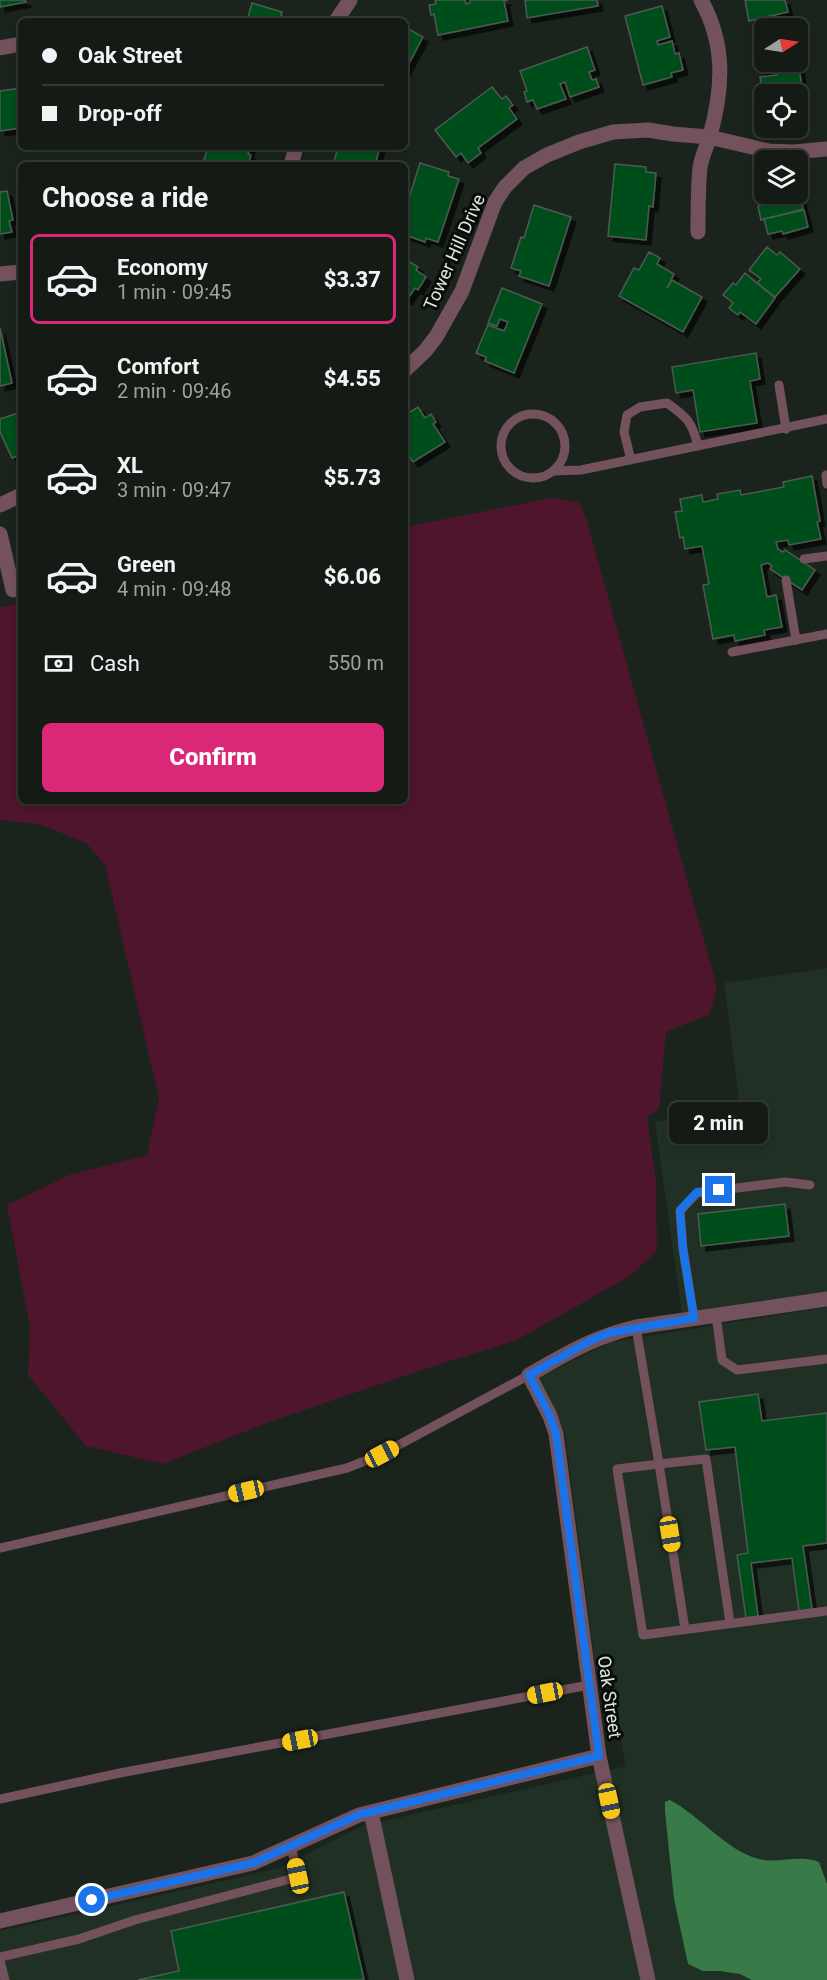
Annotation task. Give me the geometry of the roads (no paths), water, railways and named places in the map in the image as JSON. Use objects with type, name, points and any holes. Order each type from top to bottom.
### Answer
[{"type":"street","points":[[338,18],[350,0]]},
{"type":"street","points":[[698,232],[700,165],[710,137],[719,98],[720,74],[715,32],[701,0]]},
{"type":"street","points":[[0,48],[18,45]]},
{"type":"street","name":"Tower Hill Drive","points":[[408,367],[436,337],[462,291],[495,202],[524,168],[547,155],[613,132],[648,130],[710,137],[769,151],[793,152],[827,149]]},
{"type":"street","points":[[0,274],[18,272]]},
{"type":"street","points":[[0,505],[18,496]]},
{"type":"street","points":[[0,534],[13,590]]},
{"type":"street","points":[[529,1375],[609,1333],[827,1299]]},
{"type":"street","name":"Oak Street","points":[[0,1921],[253,1863],[358,1815],[599,1756],[556,1434],[550,1416],[529,1375]]},
{"type":"street","points":[[599,1756],[648,1980]]},
{"type":"street","points":[[371,1812],[407,1980]]},
{"type":"lane","points":[[779,385],[786,429]]},
{"type":"lane","points":[[630,460],[624,432],[627,415],[640,407],[667,403],[681,413],[693,427],[698,446]]},
{"type":"lane","points":[[554,471],[561,462],[566,442],[557,423],[549,417],[528,414],[510,423],[504,431],[501,453],[513,471],[523,477],[534,478],[554,471],[581,470],[827,419]]},
{"type":"lane","points":[[804,559],[827,556]]},
{"type":"lane","points":[[786,580],[796,640]]},
{"type":"lane","points":[[732,652],[827,634]]},
{"type":"lane","points":[[694,1318],[683,1249],[680,1210],[697,1192],[784,1182],[810,1185]]},
{"type":"lane","points":[[716,1315],[722,1360],[737,1370],[827,1359]]},
{"type":"lane","points":[[636,1327],[686,1629]]},
{"type":"lane","points":[[0,1548],[347,1468],[382,1454],[529,1375]]},
{"type":"lane","points":[[730,1623],[706,1459],[617,1469],[643,1635],[827,1611]]},
{"type":"lane","points":[[0,1799],[120,1773],[589,1685]]},
{"type":"lane","points":[[5,1980],[0,1958],[79,1939],[135,1920],[298,1876],[291,1846]]}]
